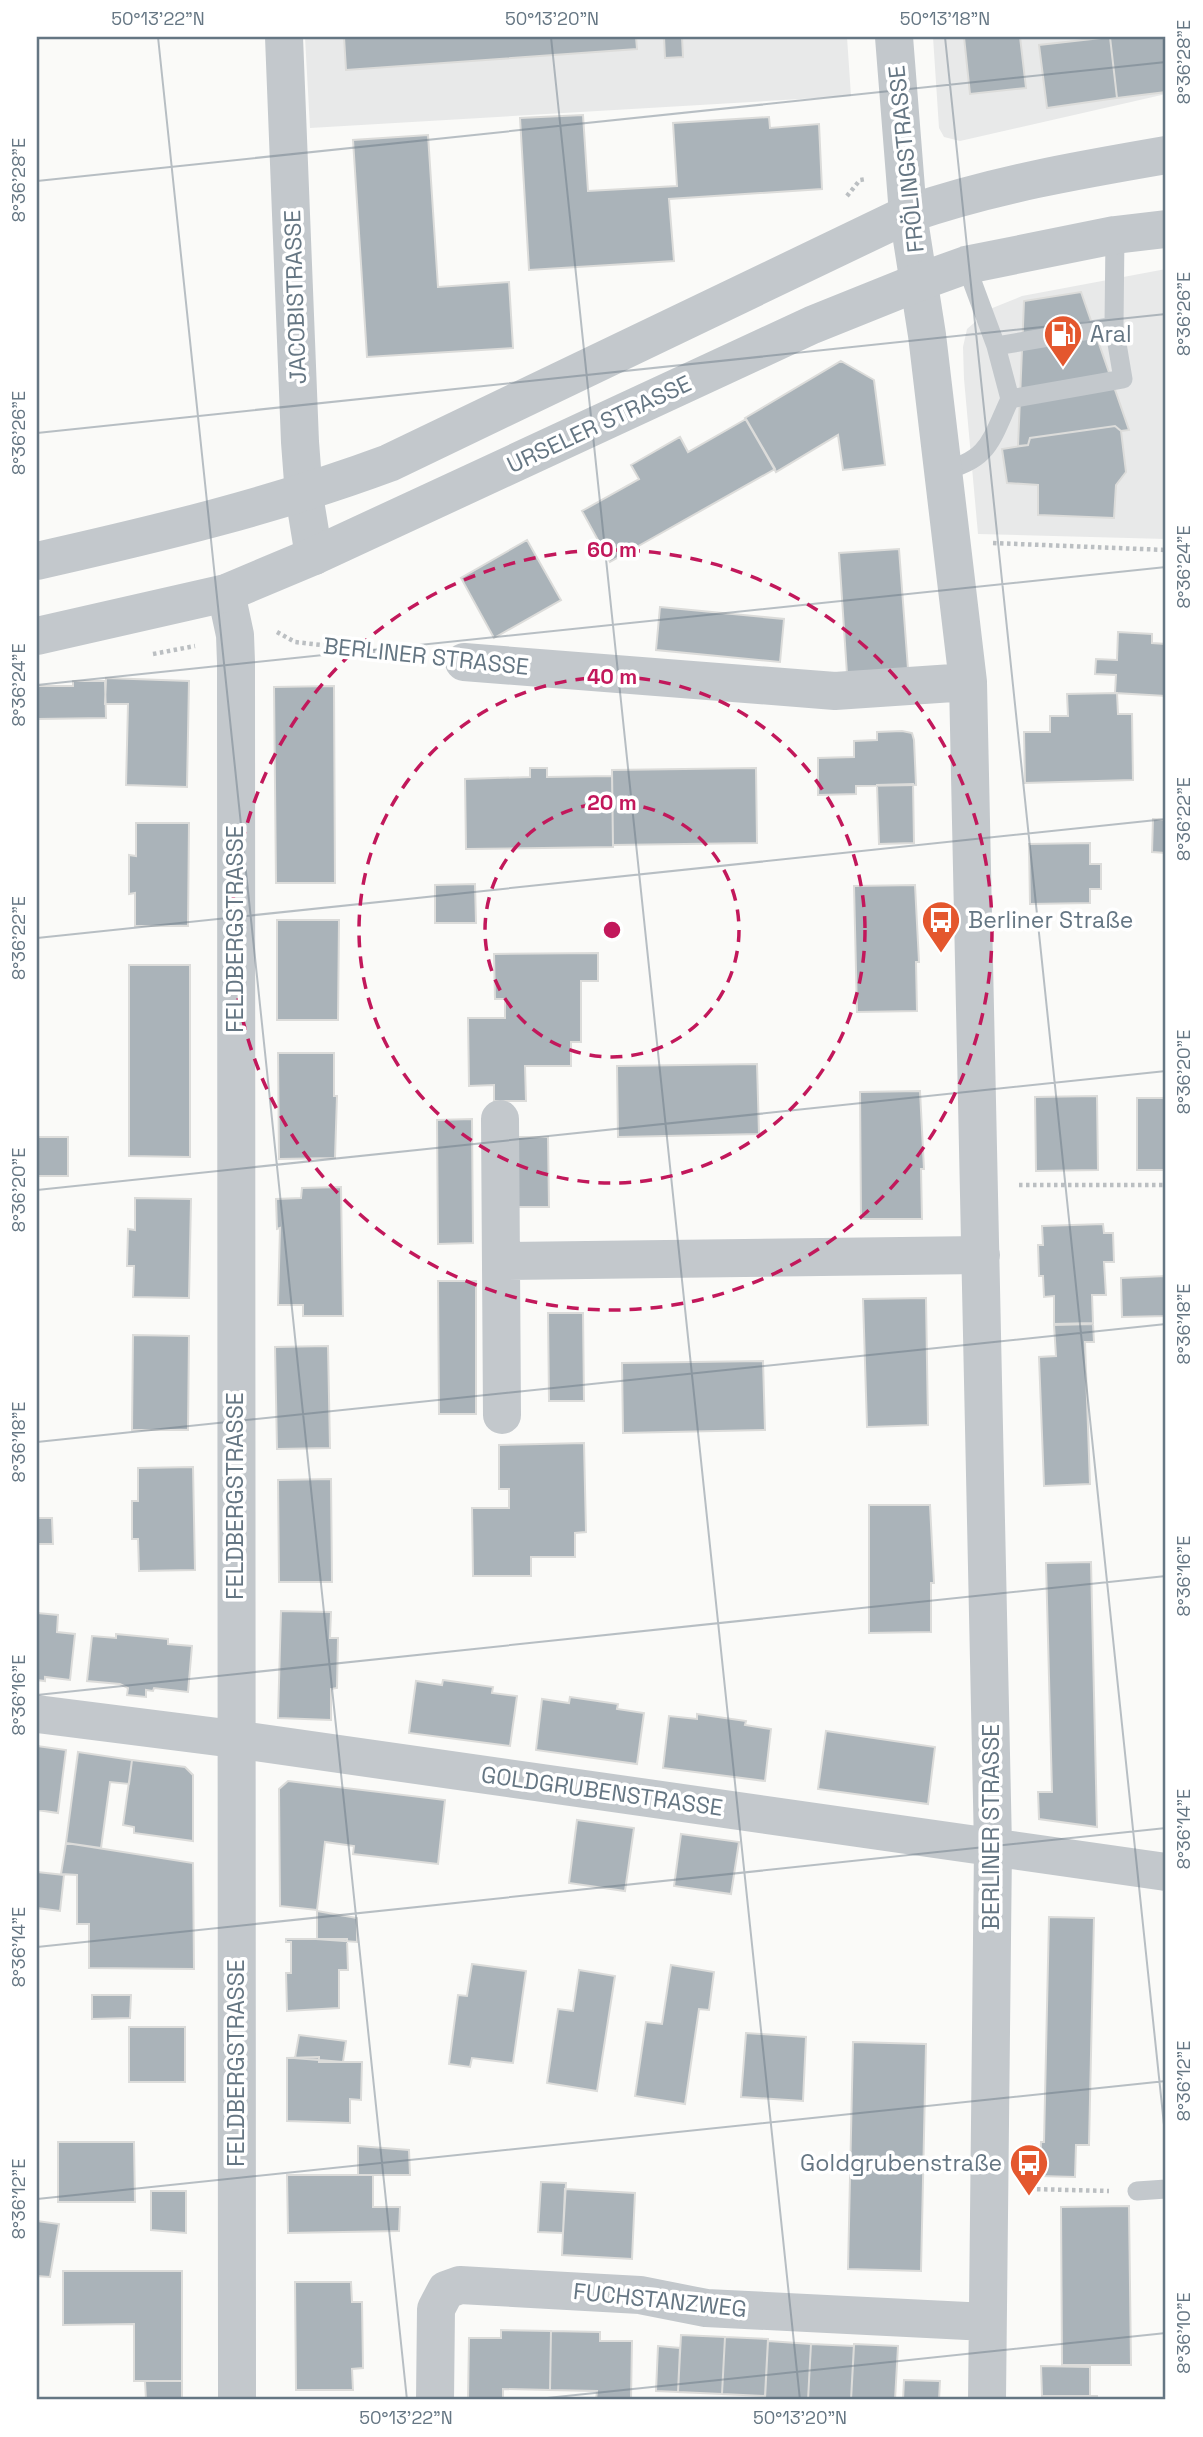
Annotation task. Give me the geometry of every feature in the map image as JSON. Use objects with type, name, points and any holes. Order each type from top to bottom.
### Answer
[{"type":"street","name":"JACOBISTRASSE","points":[[284,37],[304,495],[314,556]]},
{"type":"street","name":"FRÖLINGSTRASSE","points":[[894,37],[908,214],[919,282]]},
{"type":"street","points":[[37,561],[155,535],[304,495],[389,463],[908,214],[952,199],[1071,171],[1166,155]]},
{"type":"street","name":"URSELER STRASSE","points":[[37,636],[226,593],[314,556],[812,325],[966,265],[1115,235],[1166,229]]},
{"type":"street","name":"BERLINER STRASSE","points":[[919,282],[968,682],[993,1847],[987,2188],[987,2400]]},
{"type":"street","name":"FELDBERGSTRASSE","points":[[226,593],[235,635],[236,663],[234,1739],[237,2400]]},
{"type":"street","name":"BERLINER STRASSE","points":[[464,662],[835,691],[968,682]]},
{"type":"street","points":[[500,1119],[502,1415]]},
{"type":"street","points":[[501,1261],[981,1255]]},
{"type":"street","name":"GOLDGRUBENSTRASSE","points":[[37,1714],[234,1739],[1166,1872]]},
{"type":"street","name":"FUCHSTANZWEG","points":[[435,2400],[436,2309],[446,2290],[460,2286],[640,2295],[706,2308],[987,2322]]},
{"type":"lane","points":[[1010,399],[1123,379],[1114,326],[1115,235]]},
{"type":"lane","points":[[941,471],[966,466],[981,455],[1010,399],[996,346],[966,265]]},
{"type":"lane","points":[[996,346],[1114,326]]},
{"type":"lane","points":[[1137,2191],[1166,2189]]},
{"type":"path","points":[[950,541],[1166,550]]},
{"type":"path","name":"BERLINER STRASSE","points":[[275,631],[295,642],[464,662]]},
{"type":"path","points":[[980,1185],[1166,1185]]},
{"type":"path","points":[[987,2188],[1137,2191]]},
{"type":"shaded area","points":[[305,37],[847,37],[851,96],[310,128]]},
{"type":"shaded area","points":[[933,37],[1166,37],[1166,94],[960,141],[944,137],[939,128]]},
{"type":"shaded area","points":[[1166,269],[1166,539],[978,534],[964,379],[963,347],[967,329],[990,309],[1022,296]]},
{"type":"building","points":[[344,37],[636,37],[637,49],[346,70]]},
{"type":"building","points":[[664,37],[682,37],[683,57],[665,58]]},
{"type":"building","points":[[964,37],[1020,37],[1026,88],[970,94]]},
{"type":"building","points":[[1110,37],[1117,98],[1047,108],[1039,45]]},
{"type":"building","points":[[1110,37],[1166,37],[1166,92],[1117,98]]},
{"type":"building","points":[[583,115],[588,191],[677,186],[673,123],[769,117],[770,128],[819,124],[822,189],[669,199],[674,261],[529,270],[520,118]]},
{"type":"building","points":[[428,135],[438,287],[509,282],[513,348],[367,357],[353,140]]},
{"type":"building","points":[[1081,292],[1129,430],[1121,431],[1115,426],[1030,438],[1028,445],[1018,446],[1024,301]]},
{"type":"building","points":[[841,361],[874,380],[885,465],[843,470],[838,435],[776,472],[745,418]]},
{"type":"building","points":[[746,419],[775,469],[610,562],[582,511],[639,479],[631,465],[680,437],[688,452]]},
{"type":"building","points":[[1115,426],[1121,431],[1126,472],[1116,485],[1114,518],[1038,515],[1038,485],[1007,483],[1002,449],[1028,445],[1030,438]]},
{"type":"building","points":[[527,540],[561,600],[494,638],[461,578]]},
{"type":"building","points":[[899,549],[908,669],[847,674],[839,553]]},
{"type":"building","points":[[660,607],[784,619],[780,662],[656,650]]},
{"type":"building","points":[[1118,632],[1152,634],[1152,643],[1166,644],[1166,696],[1115,693],[1116,675],[1095,674],[1096,659],[1117,660]]},
{"type":"building","points":[[106,678],[189,681],[187,787],[126,785],[128,704],[105,704]]},
{"type":"building","points":[[73,681],[105,681],[106,718],[37,719],[37,686],[73,686]]},
{"type":"building","points":[[334,686],[335,883],[276,883],[274,687]]},
{"type":"building","points":[[1117,693],[1118,714],[1132,714],[1133,780],[1025,783],[1024,732],[1050,732],[1050,716],[1068,716],[1067,694]]},
{"type":"building","points":[[877,732],[912,733],[914,740],[916,785],[856,786],[856,794],[818,795],[818,758],[854,757],[854,741],[877,740]]},
{"type":"building","points":[[530,768],[547,768],[547,777],[612,776],[613,847],[466,849],[465,779],[530,777]]},
{"type":"building","points":[[756,768],[757,843],[613,845],[612,770]]},
{"type":"building","points":[[913,784],[914,843],[879,844],[877,785]]},
{"type":"building","points":[[1153,819],[1166,820],[1166,853],[1152,852]]},
{"type":"building","points":[[136,823],[189,823],[188,926],[135,926],[135,893],[129,894],[129,855],[136,856]]},
{"type":"building","points":[[1090,843],[1090,864],[1101,864],[1101,889],[1090,889],[1090,903],[1030,904],[1029,844]]},
{"type":"building","points":[[475,884],[476,923],[435,923],[435,885]]},
{"type":"building","points":[[915,885],[919,962],[916,962],[917,1011],[857,1012],[854,886]]},
{"type":"building","points":[[277,920],[339,920],[338,1020],[277,1020]]},
{"type":"building","points":[[598,953],[598,981],[581,981],[581,1042],[571,1042],[571,1066],[525,1066],[526,1101],[494,1101],[494,1085],[469,1086],[468,1018],[505,1018],[505,999],[495,999],[494,954]]},
{"type":"building","points":[[129,965],[190,965],[190,1157],[129,1156]]},
{"type":"building","points":[[278,1053],[334,1053],[334,1096],[337,1096],[335,1158],[279,1159]]},
{"type":"building","points":[[757,1064],[759,1134],[618,1137],[617,1066]]},
{"type":"building","points":[[920,1091],[924,1169],[921,1169],[922,1219],[861,1219],[860,1092]]},
{"type":"building","points":[[1097,1096],[1098,1170],[1036,1171],[1035,1097]]},
{"type":"building","points":[[1137,1098],[1166,1098],[1166,1170],[1137,1170]]},
{"type":"building","points":[[472,1119],[473,1243],[438,1244],[437,1120]]},
{"type":"building","points":[[37,1137],[68,1137],[68,1176],[37,1176]]},
{"type":"building","points":[[514,1137],[548,1137],[549,1207],[514,1207]]},
{"type":"building","points":[[341,1187],[343,1316],[303,1316],[303,1305],[278,1305],[280,1228],[277,1229],[276,1199],[301,1198],[302,1188]]},
{"type":"building","points":[[135,1198],[191,1199],[189,1298],[133,1297],[134,1266],[127,1266],[128,1229],[135,1230]]},
{"type":"building","points":[[1103,1224],[1104,1233],[1113,1233],[1114,1262],[1104,1262],[1106,1295],[1092,1295],[1093,1323],[1054,1324],[1054,1296],[1044,1297],[1043,1276],[1039,1276],[1038,1245],[1043,1245],[1042,1226]]},
{"type":"building","points":[[1166,1276],[1166,1316],[1122,1317],[1121,1278]]},
{"type":"building","points":[[438,1281],[476,1281],[476,1414],[439,1414]]},
{"type":"building","points":[[926,1298],[928,1425],[867,1427],[863,1299]]},
{"type":"building","points":[[548,1313],[583,1313],[584,1401],[549,1401]]},
{"type":"building","points":[[1093,1324],[1094,1342],[1085,1342],[1090,1484],[1044,1486],[1039,1357],[1056,1356],[1054,1325]]},
{"type":"building","points":[[133,1335],[189,1336],[188,1430],[132,1430]]},
{"type":"building","points":[[328,1346],[330,1448],[277,1449],[275,1347]]},
{"type":"building","points":[[763,1361],[765,1430],[623,1433],[622,1363]]},
{"type":"building","points":[[584,1443],[586,1532],[575,1533],[575,1557],[531,1557],[531,1576],[473,1576],[472,1508],[509,1508],[509,1489],[499,1489],[499,1445]]},
{"type":"building","points":[[193,1467],[195,1570],[139,1571],[138,1539],[132,1539],[132,1501],[138,1501],[138,1468]]},
{"type":"building","points":[[331,1479],[332,1582],[279,1582],[278,1480]]},
{"type":"building","points":[[869,1505],[930,1505],[934,1583],[931,1583],[931,1632],[869,1633]]},
{"type":"building","points":[[37,1518],[52,1518],[53,1544],[37,1544]]},
{"type":"building","points":[[1091,1562],[1097,1827],[1039,1819],[1038,1792],[1052,1792],[1046,1563]]},
{"type":"building","points":[[281,1611],[331,1612],[330,1638],[338,1638],[337,1688],[331,1689],[331,1720],[278,1718]]},
{"type":"building","points":[[37,1613],[58,1615],[57,1632],[75,1634],[70,1680],[45,1677],[45,1681],[37,1680]]},
{"type":"building","points":[[116,1634],[168,1639],[168,1644],[192,1646],[188,1692],[154,1688],[153,1691],[146,1690],[146,1697],[127,1695],[128,1688],[120,1684],[87,1681],[92,1636],[116,1638]]},
{"type":"building","points":[[443,1680],[493,1687],[492,1693],[517,1696],[510,1746],[409,1733],[416,1681],[442,1685]]},
{"type":"building","points":[[570,1697],[618,1704],[617,1709],[644,1713],[637,1764],[536,1750],[542,1699],[569,1703]]},
{"type":"building","points":[[697,1714],[746,1721],[745,1725],[771,1729],[765,1781],[663,1768],[669,1716],[697,1719]]},
{"type":"building","points":[[826,1731],[935,1747],[928,1804],[818,1789]]},
{"type":"building","points":[[37,1746],[66,1750],[58,1813],[37,1810]]},
{"type":"building","points":[[78,1752],[132,1760],[129,1784],[110,1782],[101,1848],[66,1843]]},
{"type":"building","points":[[132,1760],[185,1767],[193,1775],[193,1841],[134,1833],[134,1827],[123,1825]]},
{"type":"building","points":[[288,1781],[445,1800],[438,1864],[353,1854],[354,1846],[325,1842],[317,1910],[280,1906],[279,1789]]},
{"type":"building","points":[[577,1820],[634,1828],[625,1891],[569,1883]]},
{"type":"building","points":[[681,1834],[739,1842],[731,1894],[674,1886]]},
{"type":"building","points":[[66,1843],[193,1863],[194,1969],[89,1968],[89,1924],[77,1924],[77,1875],[61,1874]]},
{"type":"building","points":[[37,1872],[64,1875],[60,1911],[37,1908]]},
{"type":"building","points":[[317,1911],[357,1918],[357,1942],[317,1939]]},
{"type":"building","points":[[1049,1917],[1094,1918],[1089,2145],[1076,2145],[1075,2177],[1040,2176],[1041,2142],[1044,2142]]},
{"type":"building","points":[[286,1939],[347,1939],[348,1970],[339,1970],[339,2008],[287,2011],[286,1973],[291,1973],[291,1942],[286,1942]]},
{"type":"building","points":[[472,1964],[526,1971],[513,2063],[472,2058],[470,2067],[449,2064],[458,1995],[467,1996]]},
{"type":"building","points":[[671,1965],[714,1972],[709,2010],[699,2009],[685,2104],[635,2096],[646,2022],[662,2024]]},
{"type":"building","points":[[579,1970],[615,1976],[597,2091],[547,2083],[558,2009],[573,2011]]},
{"type":"building","points":[[92,1995],[131,1995],[130,2018],[92,2019]]},
{"type":"building","points":[[129,2027],[185,2027],[185,2082],[129,2082]]},
{"type":"building","points":[[746,2033],[806,2037],[803,2101],[741,2097]]},
{"type":"building","points":[[299,2035],[346,2041],[343,2062],[295,2058]]},
{"type":"building","points":[[853,2042],[926,2044],[921,2271],[848,2269]]},
{"type":"building","points":[[319,2057],[319,2062],[362,2062],[361,2100],[350,2099],[350,2123],[287,2121],[287,2058]]},
{"type":"building","points":[[58,2142],[134,2142],[135,2202],[58,2202]]},
{"type":"building","points":[[358,2146],[409,2150],[410,2175],[358,2175]]},
{"type":"building","points":[[287,2175],[373,2175],[373,2207],[400,2207],[399,2231],[288,2233]]},
{"type":"building","points":[[541,2182],[566,2183],[563,2233],[538,2232]]},
{"type":"building","points":[[565,2189],[635,2193],[632,2259],[562,2255]]},
{"type":"building","points":[[151,2191],[186,2191],[186,2233],[151,2230]]},
{"type":"building","points":[[1129,2206],[1131,2365],[1062,2365],[1061,2207]]},
{"type":"building","points":[[37,2221],[59,2224],[50,2277],[37,2276]]},
{"type":"building","points":[[63,2271],[182,2271],[182,2381],[134,2381],[134,2324],[63,2325]]},
{"type":"building","points":[[295,2282],[351,2282],[352,2302],[362,2302],[363,2368],[352,2369],[353,2390],[296,2390]]},
{"type":"building","points":[[501,2330],[551,2331],[550,2390],[503,2389],[503,2400],[468,2400],[469,2338],[501,2338]]},
{"type":"building","points":[[551,2331],[600,2332],[600,2341],[632,2341],[631,2400],[596,2400],[597,2391],[550,2390]]},
{"type":"building","points":[[681,2335],[725,2337],[722,2394],[678,2392]]},
{"type":"building","points":[[725,2337],[768,2339],[765,2396],[722,2394]]},
{"type":"building","points":[[768,2341],[811,2344],[808,2400],[765,2399]]},
{"type":"building","points":[[811,2344],[854,2346],[851,2400],[808,2400]]},
{"type":"building","points":[[854,2344],[898,2346],[895,2400],[851,2400]]},
{"type":"building","points":[[658,2346],[680,2348],[678,2392],[656,2391]]},
{"type":"building","points":[[1041,2366],[1090,2367],[1090,2396],[1042,2396]]},
{"type":"building","points":[[904,2380],[940,2381],[939,2400],[903,2400]]},
{"type":"building","points":[[145,2381],[182,2381],[182,2400],[146,2400]]},
{"type":"building","points":[[1042,2396],[1097,2396],[1097,2400],[1042,2400]]},
{"type":"place","name":"Aral","points":[[1063,368]]},
{"type":"place","name":"Berliner Straße","points":[[941,954]]},
{"type":"place","name":"Goldgrubenstraße","points":[[1029,2197]]}]
